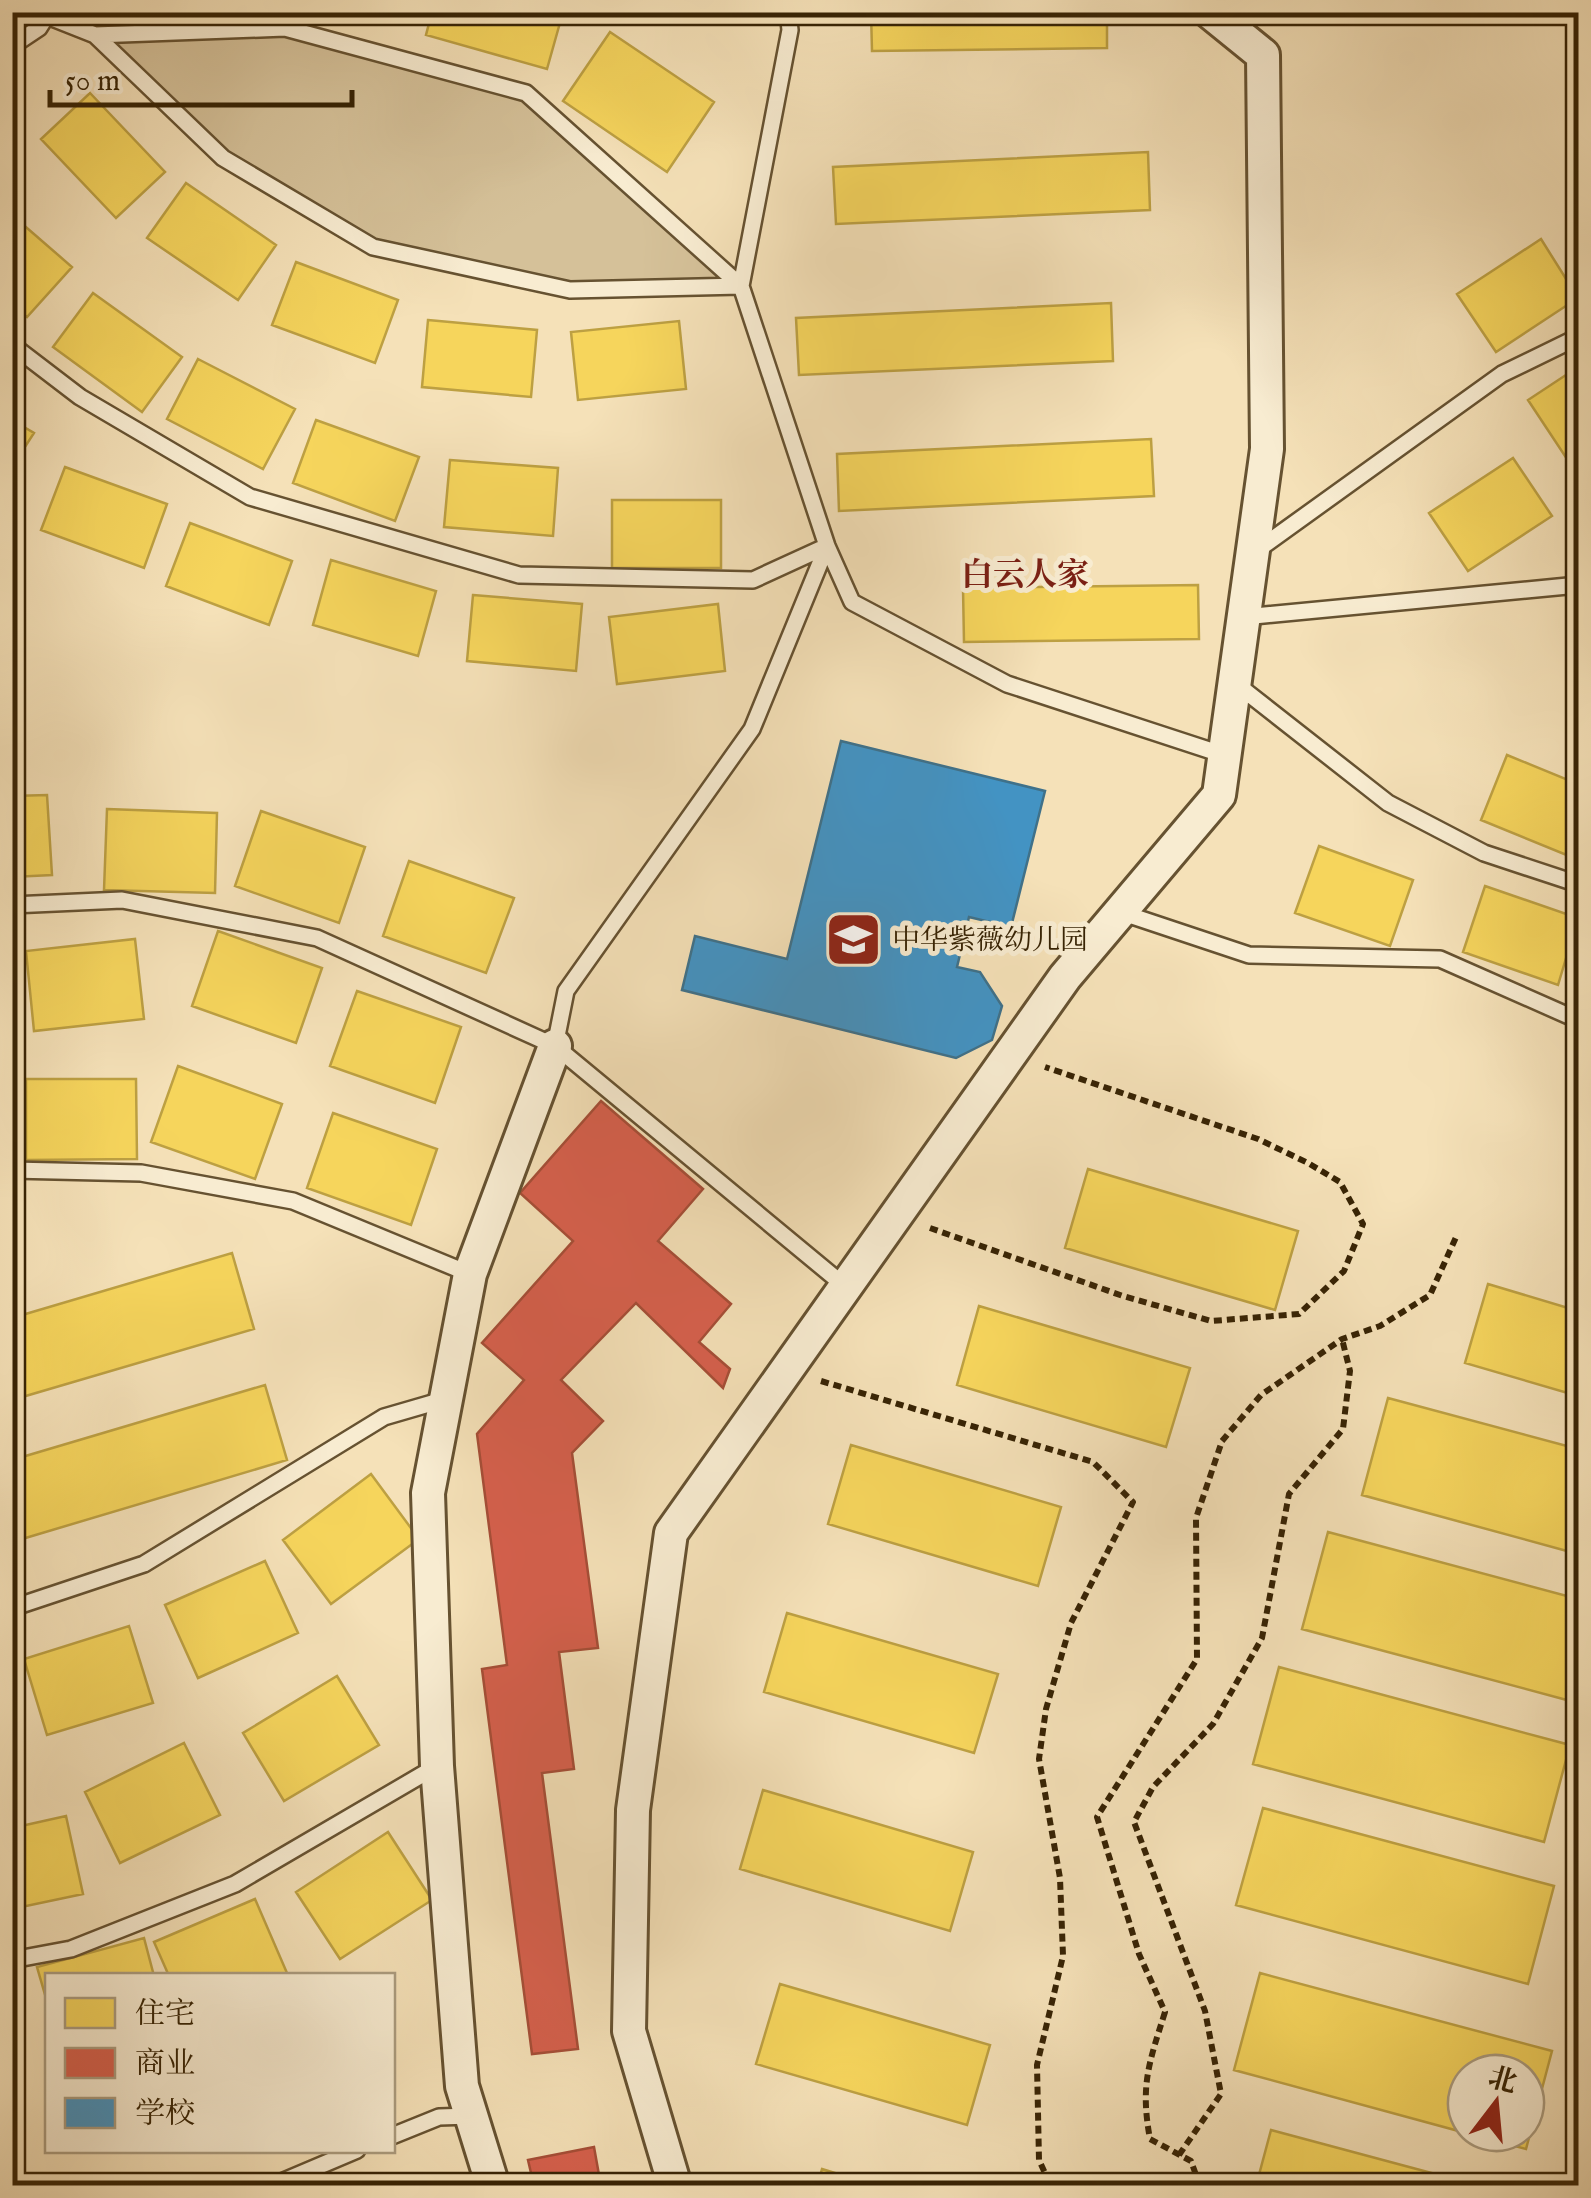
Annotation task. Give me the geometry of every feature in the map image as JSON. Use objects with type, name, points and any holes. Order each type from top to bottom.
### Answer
[{"type":"street","points":[[675,2186],[629,2031],[633,1810],[671,1533],[1066,977],[1218,796],[1267,449],[1263,55],[1210,12]]},
{"type":"street","points":[[493,2186],[462,2086],[436,1766],[428,1493],[470,1274],[555,1046]]},
{"type":"lane","points":[[788,12],[790,30],[741,286],[828,546],[852,602],[1007,684],[1224,755]]},
{"type":"lane","points":[[12,46],[39,28],[48,14],[96,34],[223,158],[374,247],[570,290],[741,286]]},
{"type":"lane","points":[[96,34],[285,28],[526,93],[741,286]]},
{"type":"lane","points":[[1253,554],[1502,374],[1578,337]]},
{"type":"lane","points":[[12,345],[80,397],[250,497],[520,575],[752,580],[828,546]]},
{"type":"lane","points":[[555,1046],[566,991],[752,729],[828,546]]},
{"type":"lane","points":[[1244,617],[1578,585]]},
{"type":"lane","points":[[1235,683],[1388,803],[1484,853],[1578,884]]},
{"type":"lane","points":[[12,905],[122,900],[318,938],[555,1046],[846,1287]]},
{"type":"lane","points":[[1120,912],[1249,954],[1440,959],[1578,1020]]},
{"type":"lane","points":[[12,1170],[141,1172],[293,1201],[470,1274]]},
{"type":"lane","points":[[12,1608],[144,1564],[384,1417],[446,1399]]},
{"type":"lane","points":[[12,1960],[72,1948],[235,1884],[436,1766]]},
{"type":"lane","points":[[395,2135],[440,2117],[471,2116]]},
{"type":"lane","points":[[272,2186],[350,2153]]},
{"type":"path","points":[[896,1216],[1122,1296],[1212,1321],[1299,1314],[1344,1271],[1363,1224],[1340,1182],[1258,1139],[1010,1056]]},
{"type":"path","points":[[1200,2186],[1192,2161],[1150,2139],[1144,2079],[1165,2012],[1138,1954],[1097,1816],[1196,1659],[1196,1518],[1222,1441],[1261,1395],[1342,1339],[1380,1326],[1430,1296],[1457,1235]]},
{"type":"path","points":[[1178,2155],[1221,2094],[1205,2011],[1134,1822],[1154,1787],[1213,1724],[1262,1638],[1289,1494],[1342,1429],[1350,1372],[1342,1339]]},
{"type":"path","points":[[786,1371],[1093,1462],[1133,1502],[1072,1623],[1046,1709],[1038,1758],[1060,1878],[1063,1956],[1038,2065],[1039,2160],[1050,2186]]},
{"type":"shaded area","points":[[285,28],[526,93],[741,286],[570,290],[373,247],[223,158],[95,35]]},
{"type":"building: 住宅","points":[[432,12],[563,12],[547,69],[426,35]]},
{"type":"building: 住宅","points":[[871,12],[1107,12],[1107,48],[872,51]]},
{"type":"building: 住宅","points":[[610,32],[714,102],[667,172],[563,101]]},
{"type":"building: 住宅","points":[[90,93],[165,172],[116,218],[41,139]]},
{"type":"building: 住宅","points":[[1148,152],[1150,210],[836,224],[833,167]]},
{"type":"building: 住宅","points":[[186,183],[276,245],[238,300],[147,238]]},
{"type":"building: 住宅","points":[[12,215],[72,267],[27,317],[12,305]]},
{"type":"building: 住宅","points":[[1541,239],[1578,298],[1496,352],[1457,294]]},
{"type":"building: 住宅","points":[[296,262],[398,300],[375,363],[272,325]]},
{"type":"building: 住宅","points":[[93,293],[182,357],[142,412],[53,347]]},
{"type":"building: 住宅","points":[[1111,303],[1113,361],[799,375],[796,318]]},
{"type":"building: 住宅","points":[[428,320],[537,330],[531,397],[422,387]]},
{"type":"building: 住宅","points":[[679,321],[686,389],[578,400],[571,332]]},
{"type":"building: 住宅","points":[[198,359],[295,409],[263,469],[167,419]]},
{"type":"building: 住宅","points":[[1578,367],[1578,451],[1567,459],[1528,400]]},
{"type":"building: 住宅","points":[[12,420],[34,433],[12,467]]},
{"type":"building: 住宅","points":[[316,420],[419,457],[395,521],[293,483]]},
{"type":"building: 住宅","points":[[1151,439],[1154,496],[839,511],[837,454]]},
{"type":"building: 住宅","points":[[1513,458],[1552,516],[1468,571],[1429,513]]},
{"type":"building: 住宅","points":[[450,460],[558,468],[553,536],[444,527]]},
{"type":"building: 住宅","points":[[65,467],[167,504],[144,568],[41,530]]},
{"type":"building: 住宅","points":[[612,500],[721,500],[721,568],[612,568]]},
{"type":"building: 住宅","points":[[190,523],[292,561],[269,625],[166,586]]},
{"type":"building: 住宅","points":[[331,560],[436,591],[418,656],[313,625]]},
{"type":"building: 住宅","points":[[1198,585],[1199,639],[964,642],[963,588]]},
{"type":"building: 住宅","points":[[473,595],[582,604],[576,671],[467,661]]},
{"type":"building: 住宅","points":[[718,604],[725,671],[617,684],[609,617]]},
{"type":"building: 住宅","points":[[1507,755],[1578,784],[1578,846],[1574,858],[1481,820]]},
{"type":"building: 住宅","points":[[47,795],[52,875],[12,877],[12,796]]},
{"type":"building: 住宅","points":[[107,809],[217,813],[215,893],[104,890]]},
{"type":"building: 住宅","points":[[261,811],[365,847],[339,923],[235,886]]},
{"type":"building: 住宅","points":[[1319,846],[1413,880],[1390,946],[1295,913]]},
{"type":"building: 住宅","points":[[409,861],[514,898],[486,973],[383,936]]},
{"type":"building: 住宅","points":[[1485,886],[1578,918],[1558,985],[1463,952]]},
{"type":"building: 住宅","points":[[218,931],[322,968],[296,1043],[192,1006]]},
{"type":"building: 住宅","points":[[135,939],[144,1019],[34,1031],[26,951]]},
{"type":"building: 住宅","points":[[357,991],[461,1027],[435,1103],[330,1066]]},
{"type":"building: 住宅","points":[[178,1066],[282,1104],[255,1179],[151,1142]]},
{"type":"building: 住宅","points":[[26,1079],[136,1079],[137,1159],[26,1160]]},
{"type":"building: 住宅","points":[[333,1113],[437,1149],[411,1225],[307,1188]]},
{"type":"building: 住宅","points":[[1088,1169],[1298,1231],[1275,1310],[1065,1248]]},
{"type":"building: 住宅","points":[[232,1253],[254,1329],[12,1400],[12,1318]]},
{"type":"building: 住宅","points":[[1488,1284],[1578,1311],[1578,1396],[1465,1363]]},
{"type":"building: 住宅","points":[[979,1306],[1190,1368],[1166,1447],[957,1385]]},
{"type":"building: 住宅","points":[[265,1385],[287,1460],[12,1542],[12,1460]]},
{"type":"building: 住宅","points":[[1388,1398],[1578,1449],[1578,1554],[1362,1495]]},
{"type":"building: 住宅","points":[[851,1445],[1061,1507],[1038,1586],[828,1524]]},
{"type":"building: 住宅","points":[[371,1474],[419,1539],[331,1604],[283,1540]]},
{"type":"building: 住宅","points":[[1328,1532],[1578,1599],[1578,1703],[1302,1629]]},
{"type":"building: 住宅","points":[[265,1561],[298,1633],[198,1678],[165,1605]]},
{"type":"building: 住宅","points":[[787,1613],[998,1674],[974,1753],[764,1692]]},
{"type":"building: 住宅","points":[[129,1626],[153,1703],[47,1735],[24,1659]]},
{"type":"building: 住宅","points":[[1279,1667],[1570,1745],[1544,1842],[1253,1764]]},
{"type":"building: 住宅","points":[[337,1676],[379,1745],[284,1801],[243,1733]]},
{"type":"building: 住宅","points":[[12,1702],[21,1757],[12,1758]]},
{"type":"building: 住宅","points":[[184,1743],[220,1815],[120,1863],[85,1792]]},
{"type":"building: 住宅","points":[[763,1790],[973,1852],[950,1931],[740,1869]]},
{"type":"building: 住宅","points":[[1263,1808],[1554,1886],[1528,1984],[1236,1905]]},
{"type":"building: 住宅","points":[[66,1816],[83,1894],[12,1909],[12,1828]]},
{"type":"building: 住宅","points":[[388,1832],[432,1900],[340,1959],[296,1892]]},
{"type":"building: 住宅","points":[[255,1899],[287,1973],[168,1973],[154,1942]]},
{"type":"building: 住宅","points":[[144,1938],[153,1973],[45,1973],[45,1995],[37,1967]]},
{"type":"building: 住宅","points":[[1260,1973],[1552,2051],[1546,2074],[1546,2053],[1446,2053],[1446,2128],[1234,2070]]},
{"type":"building: 住宅","points":[[780,1984],[990,2045],[967,2125],[756,2064]]},
{"type":"building: 住宅","points":[[1271,2130],[1480,2186],[1256,2186]]},
{"type":"building: 住宅","points":[[822,2169],[877,2186],[817,2186]]},
{"type":"building: 商业","points":[[601,1101],[703,1189],[658,1241],[731,1304],[699,1342],[730,1369],[723,1388],[636,1303],[561,1380],[603,1421],[572,1453],[598,1648],[559,1652],[574,1769],[542,1773],[578,2049],[532,2054],[482,1669],[507,1665],[477,1434],[524,1380],[482,1343],[573,1241],[520,1193]]},
{"type":"building: 商业","points":[[594,2147],[601,2186],[534,2186],[528,2160]]},
{"type":"building: 学校","points":[[841,741],[1045,791],[1011,927],[969,917],[957,967],[980,972],[1002,1006],[992,1040],[956,1058],[682,990],[695,936],[787,959]]},
{"type":"place","name":"中华紫薇幼儿园","points":[[853,939]]},
{"type":"district","name":"白云人家","points":[[1025,574]]}]
